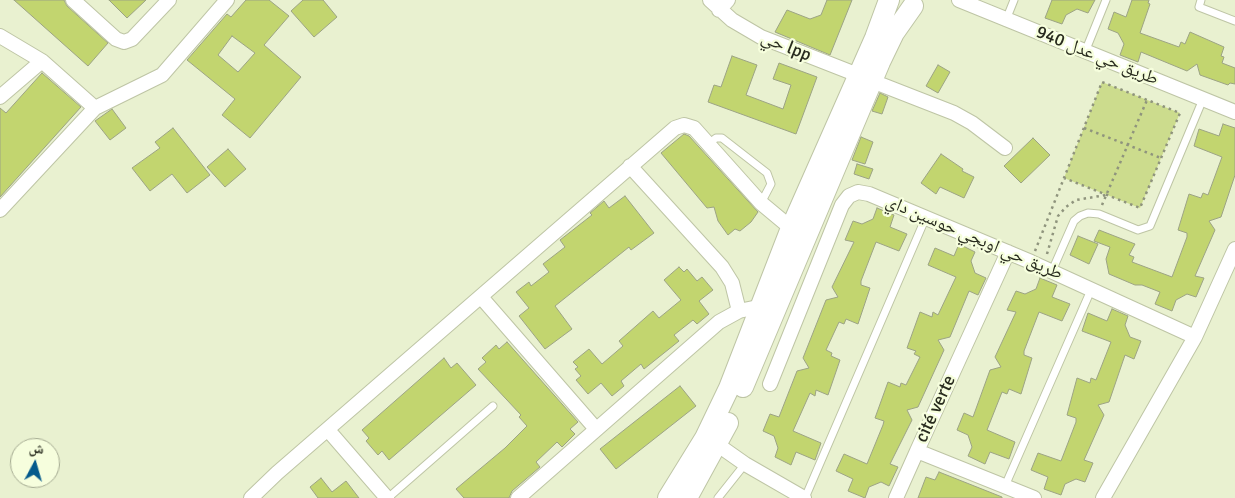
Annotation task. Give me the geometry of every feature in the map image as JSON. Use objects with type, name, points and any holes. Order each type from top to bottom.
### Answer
[{"type":"main road","points":[[687,498],[718,445],[865,78],[889,0]]},
{"type":"main road","points":[[668,498],[692,463],[718,414],[749,309],[865,78],[913,2]]},
{"type":"street","points":[[73,0],[116,39],[124,42],[132,39],[168,0]]},
{"type":"street","points":[[0,210],[95,108],[162,75],[227,0]]},
{"type":"street","name":"طريق حي عدل 940","points":[[959,0],[1235,112]]},
{"type":"street","name":"حي lpp","points":[[719,3],[746,30],[954,113],[984,131],[1006,148]]},
{"type":"street","points":[[0,36],[42,61],[95,108]]},
{"type":"street","points":[[0,97],[42,61]]},
{"type":"street","points":[[252,498],[277,473],[630,166],[680,126],[694,128],[761,203],[791,228]]},
{"type":"street","points":[[518,498],[713,326],[749,309],[722,267],[630,166]]},
{"type":"street","name":"طريق حي اوبجي حوسين داي","points":[[770,384],[842,205],[849,196],[864,192],[1052,271],[1195,337]]},
{"type":"street","points":[[1103,498],[1195,337],[1235,249]]},
{"type":"street","name":"cité verte","points":[[1008,252],[917,451],[1034,498]]},
{"type":"street","points":[[481,297],[596,429]]},
{"type":"street","points":[[328,430],[387,498]]},
{"type":"street","points":[[718,445],[745,464],[805,498]]},
{"type":"street","points":[[896,498],[917,451]]},
{"type":"lane","points":[[1006,20],[1014,0]]},
{"type":"lane","points":[[1085,52],[1106,0]]},
{"type":"lane","points":[[1201,0],[1198,7],[1235,21]]},
{"type":"lane","points":[[1052,271],[1074,221],[1080,216],[1088,213],[1099,214],[1138,230],[1150,226],[1203,99]]},
{"type":"lane","points":[[708,144],[716,138],[722,138],[767,173],[771,184],[761,203]]},
{"type":"lane","points":[[805,498],[926,217]]},
{"type":"lane","points":[[1005,486],[1091,290]]},
{"type":"lane","points":[[387,498],[493,406]]},
{"type":"lane","points":[[718,498],[745,464]]},
{"type":"path","points":[[1031,262],[1064,178],[1084,128],[1102,82],[1180,113],[1140,208],[1064,178]]},
{"type":"path","points":[[1102,207],[1147,100]]},
{"type":"path","points":[[1084,128],[1161,158]]},
{"type":"green space","points":[[1102,82],[1180,113],[1140,208],[1064,178]]},
{"type":"building","points":[[14,0],[64,0],[67,6],[108,43],[88,66]]},
{"type":"building","points":[[109,0],[146,0],[127,18]]},
{"type":"building","points":[[246,0],[269,0],[289,16],[264,45],[301,77],[250,138],[222,115],[235,99],[187,60],[227,14],[231,17]],"holes":[[[232,36],[255,53],[238,72],[218,55]]]},
{"type":"building","points":[[303,0],[323,0],[337,17],[314,37],[291,11]]},
{"type":"building","points":[[827,0],[852,0],[830,55],[775,32],[787,10],[810,19],[821,15]]},
{"type":"building","points":[[1052,0],[1095,0],[1088,13],[1077,9],[1066,15],[1062,24],[1045,18]]},
{"type":"building","points":[[1132,0],[1149,0],[1148,3],[1150,4],[1140,33],[1179,47],[1181,42],[1185,44],[1190,32],[1224,47],[1221,56],[1224,57],[1222,63],[1235,68],[1235,84],[1230,83],[1228,85],[1200,75],[1197,64],[1187,71],[1141,52],[1138,62],[1120,55],[1124,44],[1118,33],[1108,29],[1114,12],[1126,17]]},
{"type":"building","points":[[732,56],[757,65],[746,95],[783,109],[791,85],[773,79],[779,63],[817,77],[796,134],[708,102],[714,85],[721,87]]},
{"type":"building","points":[[938,65],[950,72],[938,93],[926,86]]},
{"type":"building","points":[[42,73],[81,107],[0,197],[0,108],[6,113]]},
{"type":"building","points":[[880,93],[888,97],[882,114],[872,111]]},
{"type":"building","points":[[112,109],[126,128],[110,140],[95,121]]},
{"type":"building","points":[[1223,124],[1235,128],[1235,175],[1221,217],[1209,221],[1215,230],[1195,276],[1204,278],[1196,297],[1187,294],[1176,300],[1172,311],[1155,304],[1160,292],[1142,285],[1135,285],[1109,274],[1106,259],[1110,247],[1094,241],[1099,230],[1135,244],[1129,255],[1134,257],[1132,262],[1172,277],[1187,237],[1187,233],[1178,230],[1189,194],[1201,198],[1203,193],[1208,195],[1222,157],[1194,146],[1199,129],[1219,136]]},
{"type":"building","points":[[173,128],[210,175],[187,193],[172,174],[150,191],[132,168],[160,148],[155,142]]},
{"type":"building","points":[[684,134],[689,136],[758,212],[751,222],[740,231],[735,229],[728,235],[718,221],[714,207],[707,208],[661,153]]},
{"type":"building","points":[[861,137],[873,142],[865,164],[852,160]]},
{"type":"building","points":[[1033,138],[1050,155],[1021,183],[1004,166]]},
{"type":"building","points":[[228,149],[246,169],[225,187],[207,167]]},
{"type":"building","points":[[941,154],[963,169],[962,171],[974,177],[964,198],[940,187],[936,194],[921,183]]},
{"type":"building","points":[[857,164],[873,169],[869,179],[854,174]]},
{"type":"building","points":[[625,196],[654,233],[631,250],[629,247],[555,306],[572,329],[545,349],[519,316],[529,308],[516,292],[529,282],[531,286],[549,272],[543,264],[565,247],[560,240],[592,215],[590,213],[604,201],[609,208]]},
{"type":"building","points":[[877,208],[894,215],[890,227],[907,234],[899,251],[876,242],[861,281],[861,285],[870,288],[858,324],[846,319],[844,324],[839,322],[826,350],[832,353],[831,356],[840,360],[828,395],[816,390],[815,396],[810,393],[793,431],[821,443],[815,460],[796,452],[791,465],[775,457],[778,448],[774,436],[763,431],[770,414],[779,417],[797,371],[809,368],[803,358],[826,300],[838,297],[832,287],[854,242],[845,240],[853,221],[862,224],[873,219]]},
{"type":"building","points":[[1078,236],[1098,244],[1089,264],[1070,255]]},
{"type":"building","points":[[959,244],[975,252],[971,261],[975,273],[986,278],[978,295],[969,291],[950,337],[938,340],[944,350],[918,407],[907,410],[912,420],[890,464],[898,467],[889,486],[881,482],[869,487],[865,498],[848,491],[853,479],[836,471],[844,454],[867,464],[883,425],[884,421],[875,418],[888,382],[900,387],[901,383],[906,385],[920,357],[914,354],[916,351],[907,348],[920,312],[932,317],[933,312],[938,315],[956,277],[928,265],[935,248],[954,256]]},
{"type":"building","points":[[679,267],[684,272],[687,269],[697,281],[702,277],[713,290],[699,301],[709,314],[697,324],[693,320],[674,335],[679,341],[644,369],[641,364],[621,381],[624,386],[612,396],[601,383],[588,394],[576,380],[581,376],[575,369],[578,367],[573,362],[589,349],[602,364],[623,346],[619,341],[653,311],[659,318],[681,300],[664,280]]},
{"type":"building","points":[[1040,278],[1057,285],[1052,297],[1070,304],[1062,321],[1039,312],[1024,351],[1024,355],[1032,358],[1021,394],[1009,389],[1007,394],[1002,392],[987,430],[1015,442],[1009,459],[990,452],[985,464],[968,456],[972,447],[968,435],[957,430],[964,413],[973,417],[990,370],[1001,367],[995,357],[1016,312],[1007,310],[1016,291],[1025,294],[1036,289]]},
{"type":"building","points":[[1112,309],[1128,316],[1125,325],[1130,337],[1141,341],[1134,359],[1125,355],[1109,402],[1098,405],[1104,415],[1084,460],[1093,463],[1085,482],[1076,479],[1065,484],[1061,495],[1044,489],[1048,477],[1031,470],[1038,453],[1061,461],[1076,422],[1076,418],[1067,415],[1077,378],[1090,383],[1091,378],[1096,380],[1111,342],[1082,331],[1088,313],[1107,321]]},
{"type":"building","points":[[507,342],[578,422],[570,429],[575,434],[562,447],[557,442],[536,462],[540,467],[512,491],[509,498],[464,498],[456,489],[505,448],[527,426],[519,417],[521,415],[478,369],[486,362],[482,358],[496,345],[499,349]]},
{"type":"building","points":[[444,358],[451,368],[457,363],[476,385],[389,460],[382,451],[378,455],[366,441],[369,438],[362,430]]},
{"type":"building","points":[[680,386],[696,406],[616,469],[600,449]]},
{"type":"building","points":[[939,472],[1002,498],[918,498],[926,477],[935,480]]},
{"type":"building","points":[[321,478],[332,492],[346,481],[359,498],[318,498],[310,487]]}]
